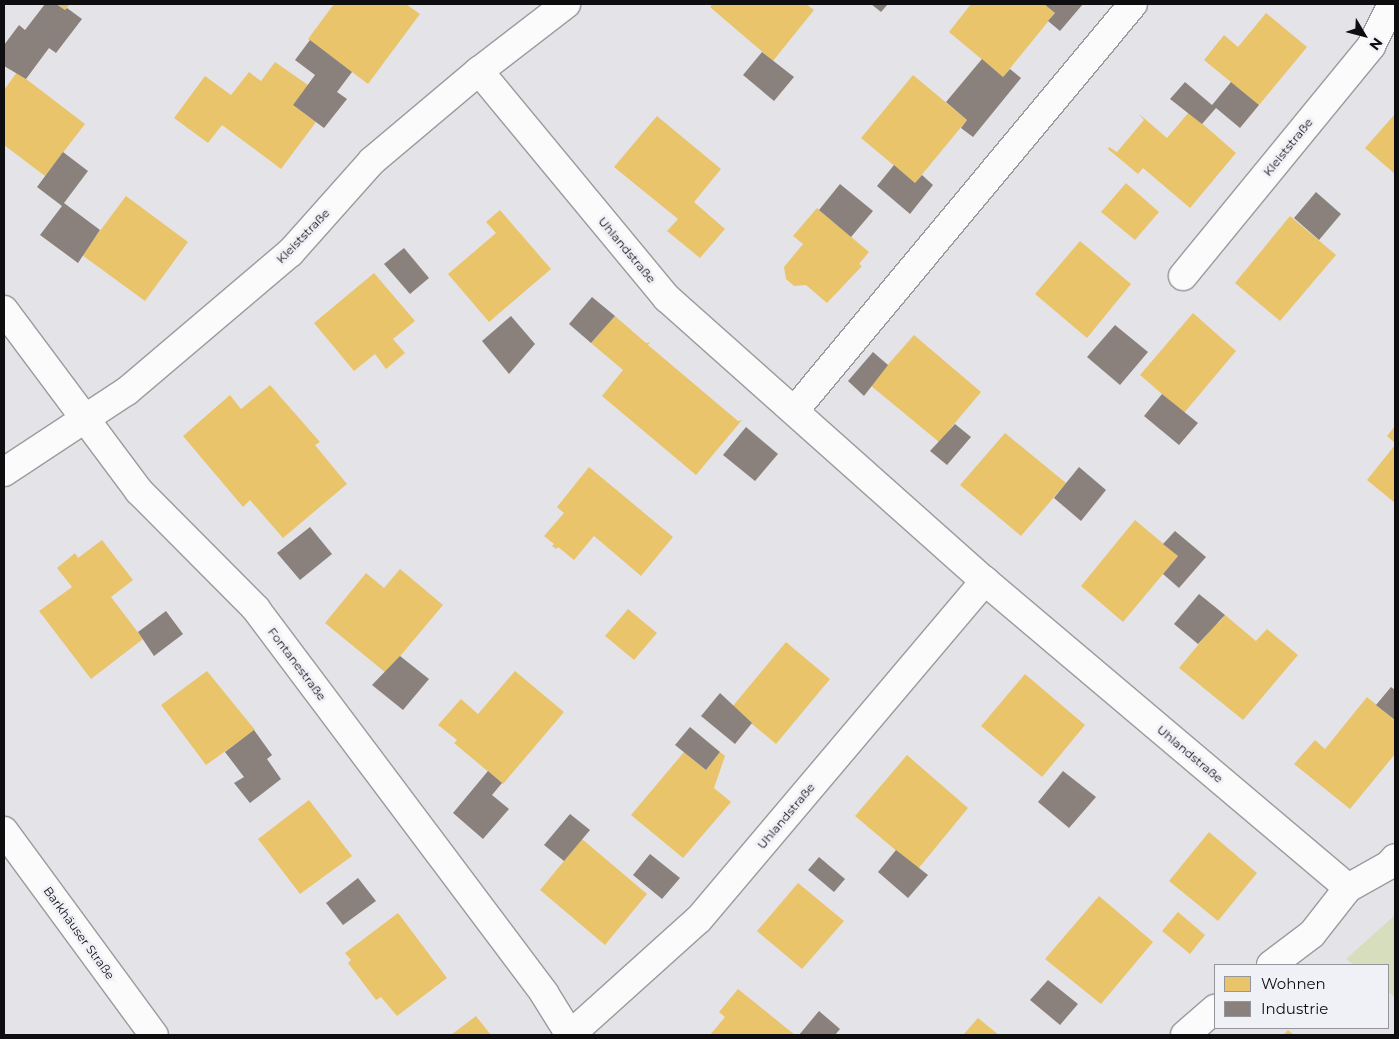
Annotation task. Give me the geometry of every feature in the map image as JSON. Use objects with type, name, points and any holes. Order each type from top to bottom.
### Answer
[{"type":"street","name":"Kleiststraße","points":[[4,472],[128,391],[290,253],[372,161],[479,71],[566,4]]},
{"type":"street","points":[[795,410],[1133,4]]},
{"type":"street","name":"Kleiststraße","points":[[1183,276],[1371,46],[1387,11]]},
{"type":"street","name":"Uhlandstraße","points":[[479,71],[667,298],[795,410],[985,582],[1348,888]]},
{"type":"street","name":"Fontanestraße","points":[[4,310],[139,491],[256,609],[544,993],[570,1035]]},
{"type":"street","name":"Uhlandstraße","points":[[570,1035],[699,918],[985,582]]},
{"type":"street","name":"Barkhäuser Straße","points":[[4,831],[154,1035]]},
{"type":"street","points":[[1272,964],[1312,934],[1348,888],[1389,865],[1395,858]]},
{"type":"street","points":[[1185,1035],[1214,1010]]},
{"type":"green space","points":[[1395,915],[1395,997],[1389,993],[1389,964],[1353,964],[1346,959]]},
{"type":"building: Wohnen","points":[[56,4],[70,4],[65,10]]},
{"type":"building: Wohnen","points":[[334,4],[406,4],[420,14],[368,84],[308,39]]},
{"type":"building: Wohnen","points":[[713,4],[806,4],[814,10],[773,61],[710,7]]},
{"type":"building: Wohnen","points":[[971,4],[1044,4],[1055,13],[1003,77],[949,32]]},
{"type":"building: Wohnen","points":[[1266,13],[1307,47],[1259,105],[1204,60],[1224,35],[1238,47]]},
{"type":"building: Wohnen","points":[[275,62],[308,85],[293,105],[316,122],[281,169],[222,125],[208,143],[174,118],[205,76],[231,95],[249,72],[261,81]]},
{"type":"building: Wohnen","points":[[17,72],[85,124],[45,176],[4,145],[4,90]]},
{"type":"building: Wohnen","points":[[913,75],[967,120],[915,183],[861,138]]},
{"type":"building: Wohnen","points":[[1189,112],[1236,153],[1190,208],[1143,168],[1138,174],[1108,149],[1109,147],[1117,152],[1144,120],[1138,113],[1167,138]]},
{"type":"building: Wohnen","points":[[1395,114],[1395,174],[1365,148]]},
{"type":"building: Wohnen","points":[[657,116],[721,169],[694,202],[725,229],[700,258],[667,231],[678,219],[614,167]]},
{"type":"building: Wohnen","points":[[1126,183],[1159,212],[1135,240],[1101,212]]},
{"type":"building: Wohnen","points":[[126,196],[188,242],[145,301],[82,255]]},
{"type":"building: Wohnen","points":[[817,208],[869,252],[859,264],[862,266],[827,303],[806,285],[794,286],[786,279],[784,267],[803,244],[793,236]]},
{"type":"building: Wohnen","points":[[500,210],[551,269],[489,322],[448,274],[496,233],[486,222]]},
{"type":"building: Wohnen","points":[[1290,216],[1336,255],[1280,321],[1235,283]]},
{"type":"building: Wohnen","points":[[1080,241],[1131,284],[1087,338],[1035,294]]},
{"type":"building: Wohnen","points":[[374,273],[415,321],[393,339],[405,353],[386,369],[375,354],[354,371],[314,323]]},
{"type":"building: Wohnen","points":[[1193,313],[1236,351],[1184,413],[1140,375]]},
{"type":"building: Wohnen","points":[[615,316],[646,343],[650,342],[648,345],[738,421],[742,420],[696,475],[602,396],[623,370],[591,343]]},
{"type":"building: Wohnen","points":[[914,335],[981,392],[939,442],[870,385]]},
{"type":"building: Wohnen","points":[[270,385],[320,442],[315,445],[347,484],[283,538],[250,500],[243,507],[183,436],[230,395],[241,409]]},
{"type":"building: Wohnen","points":[[1395,426],[1395,443],[1387,436]]},
{"type":"building: Wohnen","points":[[1005,433],[1066,483],[1021,536],[960,485]]},
{"type":"building: Wohnen","points":[[1395,445],[1395,503],[1367,480]]},
{"type":"building: Wohnen","points":[[589,467],[673,537],[641,576],[594,536],[574,560],[558,547],[556,549],[552,546],[554,544],[544,536],[564,513],[557,507]]},
{"type":"building: Wohnen","points":[[1135,520],[1178,556],[1123,622],[1081,586]]},
{"type":"building: Wohnen","points":[[102,540],[133,580],[111,597],[143,639],[91,679],[39,611],[72,587],[57,568],[75,553],[78,558]]},
{"type":"building: Wohnen","points":[[400,569],[443,605],[386,673],[325,623],[366,573],[384,588]]},
{"type":"building: Wohnen","points":[[628,609],[657,633],[634,660],[605,636]]},
{"type":"building: Wohnen","points":[[1225,615],[1256,641],[1267,629],[1298,655],[1243,720],[1179,668]]},
{"type":"building: Wohnen","points":[[786,642],[830,679],[776,744],[732,707]]},
{"type":"building: Wohnen","points":[[207,671],[255,730],[206,765],[161,705]]},
{"type":"building: Wohnen","points":[[515,671],[564,712],[503,784],[454,743],[457,740],[438,725],[461,699],[478,714]]},
{"type":"building: Wohnen","points":[[1025,674],[1085,725],[1042,777],[981,726]]},
{"type":"building: Wohnen","points":[[1367,697],[1395,720],[1395,754],[1350,809],[1294,764],[1315,740],[1325,749]]},
{"type":"building: Wohnen","points":[[684,752],[706,770],[720,752],[725,756],[714,788],[731,802],[683,858],[631,815]]},
{"type":"building: Wohnen","points":[[907,755],[968,808],[918,869],[855,816]]},
{"type":"building: Wohnen","points":[[309,800],[352,856],[300,894],[258,839]]},
{"type":"building: Wohnen","points":[[1209,832],[1257,873],[1218,921],[1169,881]]},
{"type":"building: Wohnen","points":[[582,839],[647,894],[605,945],[540,890]]},
{"type":"building: Wohnen","points":[[798,883],[844,921],[802,969],[757,931]]},
{"type":"building: Wohnen","points":[[1099,896],[1153,942],[1101,1004],[1045,959]]},
{"type":"building: Wohnen","points":[[1178,912],[1205,935],[1190,954],[1162,931]]},
{"type":"building: Wohnen","points":[[398,913],[447,978],[397,1016],[381,997],[376,1000],[348,963],[351,960],[345,953]]},
{"type":"building: Wohnen","points":[[738,989],[795,1035],[710,1035],[725,1017],[719,1012]]},
{"type":"building: Wohnen","points":[[476,1016],[491,1035],[451,1035]]},
{"type":"building: Wohnen","points":[[978,1018],[999,1035],[963,1035]]},
{"type":"building: Wohnen","points":[[1288,1030],[1294,1035],[1283,1035]]},
{"type":"building: Industrie","points":[[45,4],[56,4],[65,10],[67,8],[82,19],[56,53],[49,48],[26,79],[4,66],[4,45],[19,25],[25,30]]},
{"type":"building: Industrie","points":[[871,4],[888,4],[881,12]]},
{"type":"building: Industrie","points":[[1044,4],[1083,4],[1060,31],[1048,21],[1055,13]]},
{"type":"building: Industrie","points":[[310,40],[352,72],[337,92],[347,99],[324,128],[293,105],[315,75],[295,60]]},
{"type":"building: Industrie","points":[[762,52],[794,77],[774,101],[743,75]]},
{"type":"building: Industrie","points":[[982,59],[1003,77],[1010,69],[1021,78],[973,137],[961,128],[967,120],[946,102]]},
{"type":"building: Industrie","points":[[1185,82],[1212,105],[1231,82],[1259,105],[1240,128],[1216,108],[1202,124],[1170,99]]},
{"type":"building: Industrie","points":[[63,152],[88,171],[64,203],[100,230],[78,263],[40,235],[62,206],[37,187]]},
{"type":"building: Industrie","points":[[894,165],[915,183],[922,175],[933,185],[910,214],[877,186]]},
{"type":"building: Industrie","points":[[840,184],[873,211],[851,237],[819,210]]},
{"type":"building: Industrie","points":[[1316,192],[1341,214],[1319,240],[1294,218]]},
{"type":"building: Industrie","points":[[404,248],[429,278],[410,294],[384,264]]},
{"type":"building: Industrie","points":[[592,297],[615,316],[591,343],[569,324]]},
{"type":"building: Industrie","points":[[511,316],[535,344],[509,374],[482,341]]},
{"type":"building: Industrie","points":[[1115,325],[1148,352],[1120,385],[1087,357]]},
{"type":"building: Industrie","points":[[873,352],[888,365],[864,396],[848,381]]},
{"type":"building: Industrie","points":[[1162,394],[1198,423],[1179,445],[1144,416]]},
{"type":"building: Industrie","points":[[955,424],[971,437],[947,465],[930,451]]},
{"type":"building: Industrie","points":[[746,427],[778,454],[755,481],[723,455]]},
{"type":"building: Industrie","points":[[1079,467],[1106,490],[1081,521],[1054,498]]},
{"type":"building: Industrie","points":[[310,527],[332,554],[300,580],[277,553]]},
{"type":"building: Industrie","points":[[1175,531],[1206,557],[1179,588],[1163,574],[1178,556],[1163,544]]},
{"type":"building: Industrie","points":[[1199,594],[1225,615],[1198,644],[1174,624]]},
{"type":"building: Industrie","points":[[166,611],[183,634],[154,656],[138,632]]},
{"type":"building: Industrie","points":[[400,656],[429,679],[403,710],[372,685]]},
{"type":"building: Industrie","points":[[1391,687],[1395,690],[1395,720],[1376,705]]},
{"type":"building: Industrie","points":[[720,693],[752,723],[735,744],[701,716]]},
{"type":"building: Industrie","points":[[690,727],[720,752],[706,770],[675,745]]},
{"type":"building: Industrie","points":[[254,730],[272,755],[267,759],[281,779],[250,803],[234,783],[244,777],[225,752]]},
{"type":"building: Industrie","points":[[488,771],[502,783],[492,795],[509,809],[483,839],[453,813]]},
{"type":"building: Industrie","points":[[1063,771],[1096,797],[1069,828],[1038,802]]},
{"type":"building: Industrie","points":[[570,814],[590,830],[564,861],[544,845]]},
{"type":"building: Industrie","points":[[896,850],[928,875],[908,898],[878,872]]},
{"type":"building: Industrie","points":[[650,854],[680,878],[662,899],[633,875]]},
{"type":"building: Industrie","points":[[819,857],[845,879],[834,892],[808,870]]},
{"type":"building: Industrie","points":[[358,878],[376,901],[343,925],[326,903]]},
{"type":"building: Industrie","points":[[1048,980],[1078,1004],[1060,1025],[1030,1000]]},
{"type":"building: Industrie","points":[[819,1011],[840,1029],[835,1035],[799,1035]]}]
